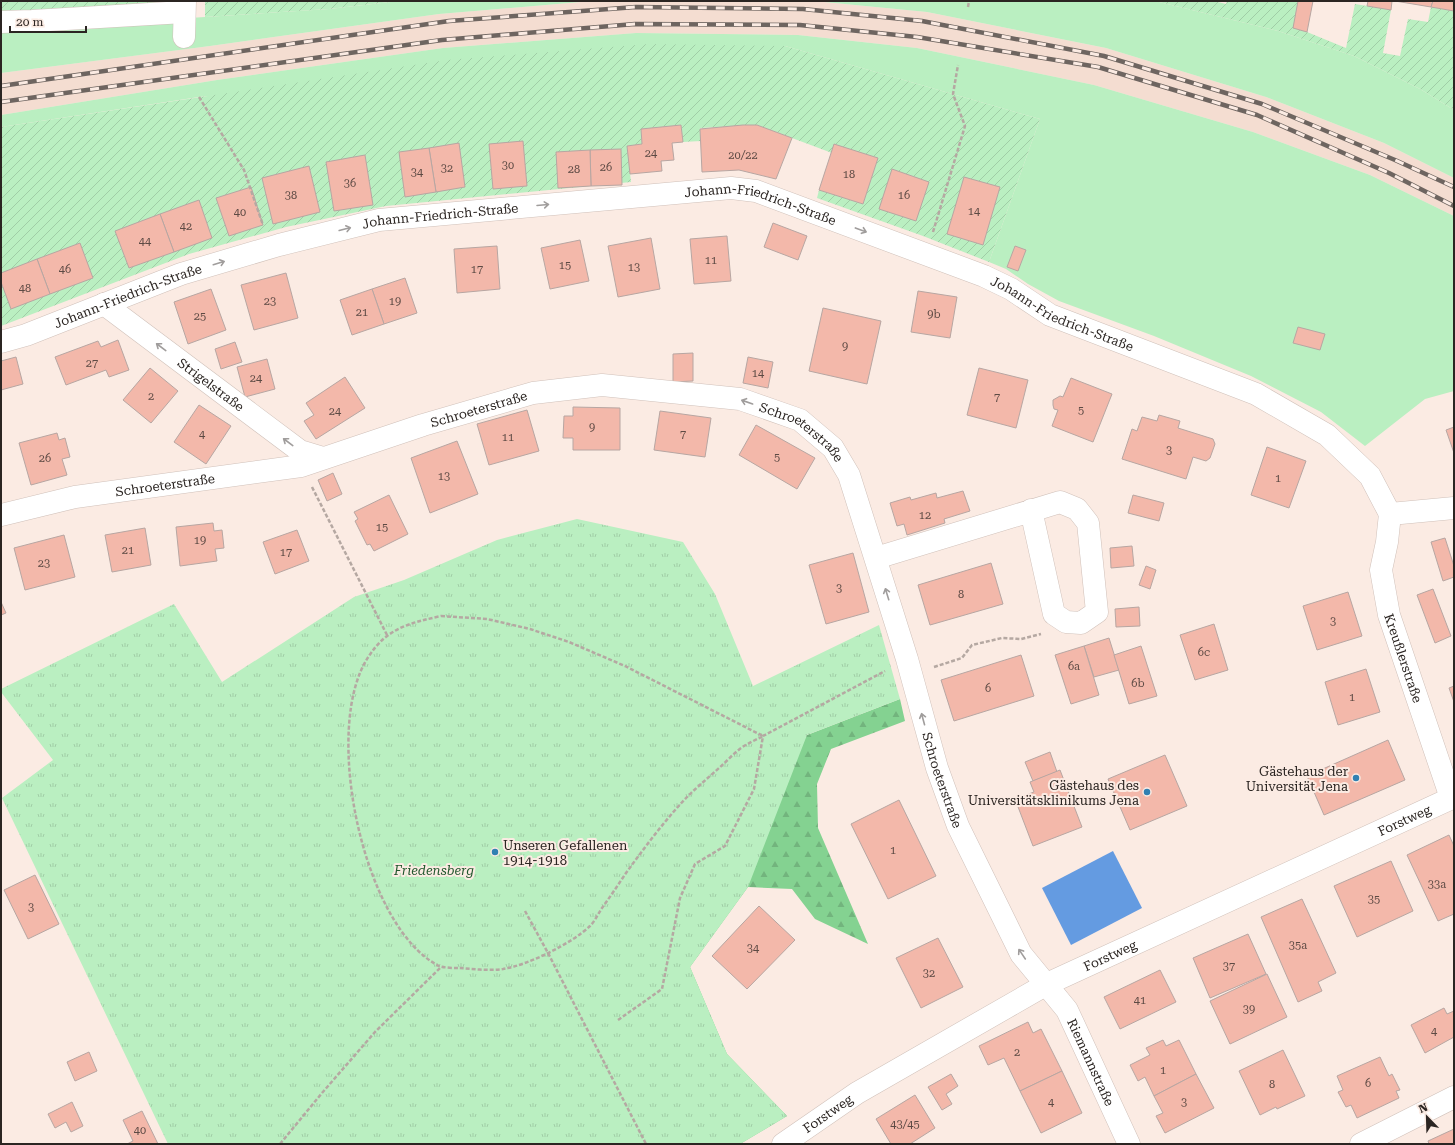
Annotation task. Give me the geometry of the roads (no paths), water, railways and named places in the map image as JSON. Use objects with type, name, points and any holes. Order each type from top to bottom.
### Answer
[{"type":"street","points":[[1,22],[32,21],[184,7],[184,37]]},
{"type":"street","name":"Johann-Friedrich-Straße","points":[[1,342],[26,335],[189,272],[279,245],[379,220],[730,188],[756,192],[984,276],[1011,290],[1050,315],[1256,394],[1327,435],[1370,476],[1390,514]]},
{"type":"street","name":"Strigelstraße","points":[[104,304],[300,451],[323,458]]},
{"type":"street","name":"Schroeterstraße","points":[[1,515],[75,497],[301,466],[423,425],[533,393],[602,385],[740,400],[800,420],[833,448],[849,475],[907,659],[937,768],[958,826],[1021,954],[1047,984]]},
{"type":"street","points":[[876,558],[1031,510],[1060,502],[1077,509],[1088,523],[1097,612],[1081,623],[1066,622],[1054,614],[1031,510]]},
{"type":"street","points":[[1390,514],[1454,508]]},
{"type":"street","name":"Kreußlerstraße","points":[[1390,514],[1387,542],[1381,570],[1389,615],[1453,798]]},
{"type":"street","name":"Forstweg","points":[[783,1144],[857,1093],[1047,984],[1453,798]]},
{"type":"street","name":"Riemannstraße","points":[[1047,984],[1067,1010],[1129,1144]]},
{"type":"street","points":[[1360,1144],[1454,1097]]},
{"type":"water","points":[[1113,851],[1142,908],[1071,945],[1042,888]]},
{"type":"railway","points":[[1,86],[449,21],[636,7],[803,9],[922,21],[1104,56],[1262,104],[1395,160],[1454,187]]},
{"type":"railway","points":[[1,102],[442,40],[635,24],[800,25],[917,37],[1098,67],[1257,115],[1389,173],[1454,206]]},
{"type":"place","name":"Gästehaus der Universität Jena","points":[[1356,778]]},
{"type":"place","name":"Gästehaus des Universitätsklinikums Jena","points":[[1147,792]]},
{"type":"place","name":"Unseren Gefallenen 1914-1918","points":[[495,852]]},
{"type":"park label","name":"Friedensberg","points":[[434,870]]}]
